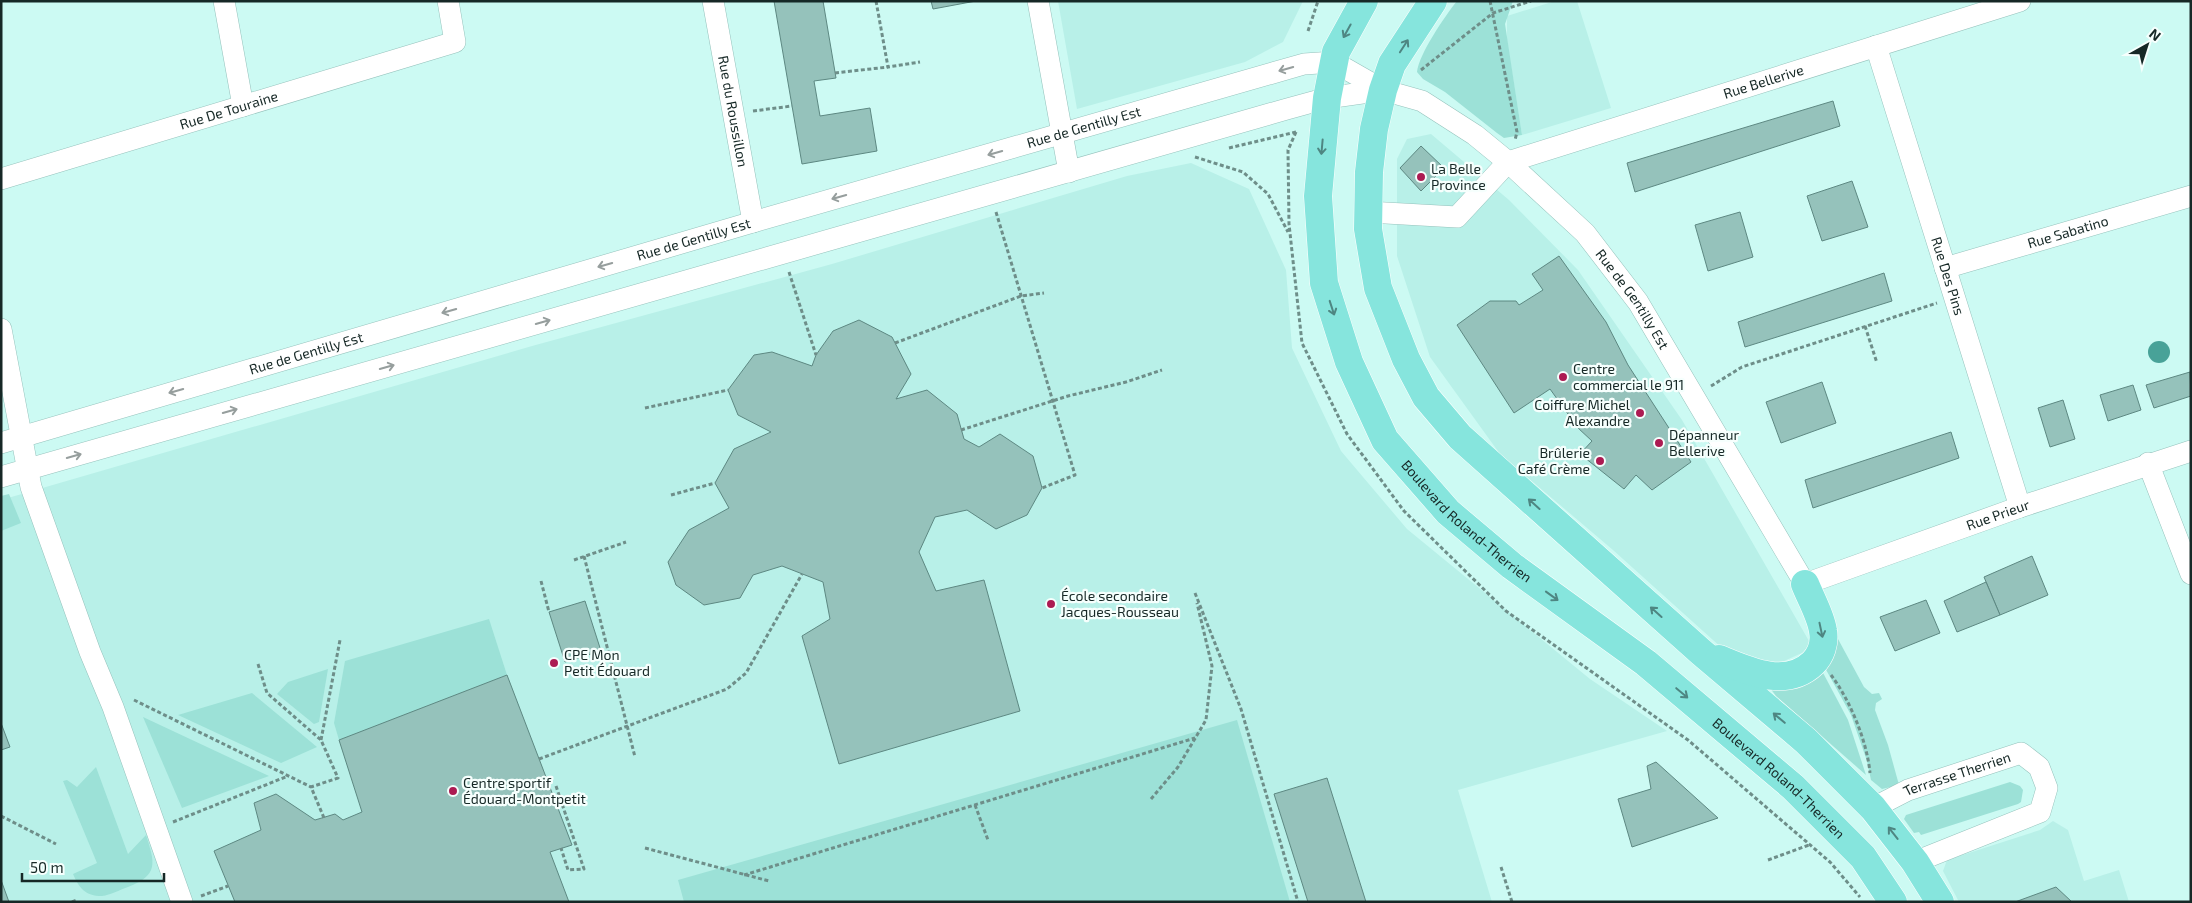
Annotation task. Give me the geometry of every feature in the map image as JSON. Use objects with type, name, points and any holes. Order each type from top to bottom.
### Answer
[{"type":"main road","name":"Boulevard Roland-Therrien","points":[[1364,1],[1336,52],[1327,98],[1318,196],[1324,283],[1349,362],[1385,440],[1448,512],[1512,566],[1646,663],[1793,787],[1862,858],[1893,902]]},
{"type":"main road","points":[[1433,1],[1392,64],[1373,139],[1369,172],[1368,212],[1368,229],[1378,288],[1406,360],[1426,397],[1460,437],[1701,652],[1806,741],[1873,808],[1915,862],[1940,902]]},
{"type":"main road","points":[[1701,652],[1770,676],[1797,674],[1818,657],[1823,642],[1823,630],[1805,584]]},
{"type":"street","points":[[224,1],[243,106]]},
{"type":"street","name":"Rue De Touraine","points":[[1,179],[455,42],[448,1]]},
{"type":"street","name":"Rue du Roussillon","points":[[713,1],[753,222]]},
{"type":"street","points":[[1038,1],[1069,172]]},
{"type":"street","name":"Rue Bellerive","points":[[1508,162],[2020,1]]},
{"type":"street","name":"Rue Des Pins","points":[[1876,46],[2020,507]]},
{"type":"street","name":"Rue de Gentilly Est","points":[[11,440],[753,222],[1304,64],[1334,62],[1384,90],[1422,101],[1475,135],[1508,162],[1590,240],[1638,302],[1805,584]]},
{"type":"street","name":"Rue de Gentilly Est","points":[[1,477],[29,479],[992,194],[1327,98],[1384,90]]},
{"type":"street","points":[[1368,212],[1457,217],[1508,162]]},
{"type":"street","name":"Rue Sabatino","points":[[1945,268],[2191,196]]},
{"type":"street","points":[[1,329],[11,440],[29,479],[90,652],[107,692],[156,829],[188,900]]},
{"type":"street","name":"Rue Prieur","points":[[1805,584],[2020,507],[2148,463],[2191,451]]},
{"type":"street","points":[[2148,463],[2191,574]]},
{"type":"street","name":"Terrasse Therrien","points":[[1873,808],[1908,790],[2021,752],[2039,767],[2047,788],[2040,812],[1915,862]]},
{"type":"path","points":[[876,1],[888,67]]},
{"type":"path","points":[[1308,31],[1318,1]]},
{"type":"path","points":[[1490,1],[1517,132],[1508,162]]},
{"type":"path","points":[[1422,70],[1493,13],[1530,1]]},
{"type":"path","points":[[835,73],[920,62]]},
{"type":"path","points":[[734,114],[792,106]]},
{"type":"path","points":[[1194,157],[1243,172],[1268,194],[1290,234]]},
{"type":"path","points":[[992,194],[1075,475],[1042,488]]},
{"type":"path","points":[[781,255],[816,355]]},
{"type":"path","points":[[895,343],[1021,296],[1044,293]]},
{"type":"path","points":[[1694,396],[1742,368],[1954,298]]},
{"type":"path","points":[[1866,326],[1877,363]]},
{"type":"path","points":[[961,430],[1052,401],[1126,382],[1162,370]]},
{"type":"path","points":[[645,408],[728,390]]},
{"type":"path","points":[[671,495],[715,482]]},
{"type":"path","points":[[574,560],[626,542]]},
{"type":"path","points":[[584,556],[635,757]]},
{"type":"path","points":[[539,759],[727,689],[746,673],[802,574]]},
{"type":"path","points":[[541,581],[550,612]]},
{"type":"path","points":[[1151,799],[1178,767],[1206,720],[1212,666],[1195,593],[1242,709],[1298,902]]},
{"type":"path","points":[[321,740],[340,640]]},
{"type":"path","points":[[1818,657],[1842,689],[1868,754],[1873,808]]},
{"type":"path","points":[[258,664],[267,693],[321,740],[338,778],[311,787]]},
{"type":"path","points":[[134,700],[311,787],[324,818]]},
{"type":"path","points":[[744,874],[1195,738]]},
{"type":"path","points":[[156,829],[289,776]]},
{"type":"path","points":[[556,786],[584,870],[568,870],[561,848]]},
{"type":"path","points":[[975,805],[988,840]]},
{"type":"path","points":[[1,816],[56,844]]},
{"type":"path","points":[[1768,860],[1810,845]]},
{"type":"path","points":[[645,848],[769,881]]},
{"type":"path","points":[[1500,867],[1512,902]]},
{"type":"path","points":[[188,900],[228,886]]},
{"type":"path","points":[[72,902],[76,900]]},
{"type":"shaded area","points":[[1058,1],[1303,1],[1283,42],[1245,62],[1077,109]]},
{"type":"shaded area","points":[[1555,1],[1577,1],[1611,108],[1522,135],[1507,40],[1507,16]]},
{"type":"shaded area","points":[[1431,134],[1509,200],[1578,270],[1682,420],[1813,648],[1764,670],[1733,658],[1613,550],[1500,454],[1430,357],[1397,256],[1397,159],[1407,139]]},
{"type":"shaded area","name":"École secondaire Jacques-Rousseau","points":[[1191,163],[1249,189],[1286,270],[1292,348],[1341,451],[1407,529],[1590,679],[1667,731],[1458,790],[1492,902],[1,902],[1,500],[532,346],[832,264],[1127,176]]},
{"type":"shaded area","points":[[2159,341],[2169,348],[2170,352],[2163,362],[2159,363],[2149,356],[2148,352],[2155,342]]},
{"type":"shaded area","points":[[2053,821],[2068,830],[2084,881],[2119,870],[2129,902],[1959,902],[1943,871],[1947,860],[2040,830]]},
{"type":"green space","points":[[1457,1],[1513,1],[1505,24],[1522,135],[1504,138],[1445,92],[1423,79],[1417,72],[1427,46]]},
{"type":"green space","points":[[9,494],[21,523],[1,531],[1,496]]},
{"type":"green space","points":[[1825,615],[1864,687],[1872,694],[1879,693],[1882,699],[1876,703],[1875,710],[1888,745],[1899,785],[1882,789],[1871,780],[1867,761],[1851,715],[1824,666]]},
{"type":"green space","points":[[489,619],[507,675],[339,740],[334,723],[345,661]]},
{"type":"green space","points":[[328,669],[319,722],[314,724],[277,694],[288,682]]},
{"type":"green space","points":[[1821,669],[1848,720],[1866,775],[1776,696],[1770,688]]},
{"type":"green space","points":[[252,693],[317,747],[281,763],[178,715]]},
{"type":"green space","points":[[143,717],[269,776],[182,808]]},
{"type":"green space","points":[[1237,720],[1290,902],[684,902],[678,880]]},
{"type":"green space","points":[[96,767],[128,854],[146,835],[152,861],[150,873],[145,878],[112,894],[102,896],[91,895],[83,890],[73,874],[97,863],[63,781],[67,780],[77,787]]},
{"type":"green space","points":[[2010,782],[2020,786],[2023,790],[2021,802],[2018,804],[1921,835],[1919,832],[1914,833],[1904,819],[1906,815]]},
{"type":"building","points":[[774,1],[823,1],[836,78],[814,81],[820,116],[870,108],[877,151],[802,164]]},
{"type":"building","points":[[931,1],[976,1],[933,9]]},
{"type":"building","points":[[1833,101],[1840,126],[1635,192],[1627,163]]},
{"type":"building","name":"La Belle Province","points":[[1421,146],[1444,168],[1421,191],[1400,168]]},
{"type":"building","points":[[1852,181],[1868,227],[1822,241],[1807,196]]},
{"type":"building","points":[[1740,212],[1753,257],[1708,271],[1695,225]]},
{"type":"building","name":"Centre commercial le 911","points":[[1559,256],[1606,322],[1628,365],[1691,462],[1652,490],[1636,475],[1624,489],[1580,454],[1592,441],[1578,428],[1550,389],[1514,413],[1457,325],[1490,301],[1516,301],[1519,305],[1543,290],[1532,274]]},
{"type":"building","points":[[1884,273],[1892,301],[1745,347],[1738,322]]},
{"type":"building","points":[[859,320],[892,337],[911,374],[896,399],[927,390],[957,414],[964,439],[979,447],[1000,434],[1033,456],[1042,488],[1027,515],[996,529],[967,510],[935,517],[919,552],[936,591],[984,580],[1020,711],[839,764],[802,636],[830,619],[823,582],[782,566],[753,575],[740,598],[704,605],[676,585],[668,562],[689,530],[729,508],[715,483],[734,449],[771,432],[738,415],[728,390],[754,355],[772,352],[812,366],[816,355],[833,331]]},
{"type":"building","points":[[2190,372],[2191,396],[2154,408],[2146,385]]},
{"type":"building","points":[[1822,382],[1836,423],[1781,443],[1766,402]]},
{"type":"building","points":[[2133,385],[2141,410],[2108,421],[2100,395]]},
{"type":"building","points":[[2063,400],[2075,439],[2050,447],[2038,408]]},
{"type":"building","points":[[1951,432],[1959,458],[1813,508],[1805,480]]},
{"type":"building","points":[[2032,556],[2048,595],[2000,615],[1984,577]]},
{"type":"building","points":[[1986,582],[2000,615],[1957,632],[1944,601]]},
{"type":"building","points":[[1926,600],[1940,633],[1895,651],[1880,617]]},
{"type":"building","name":"CPE Mon Petit Édouard","points":[[585,601],[601,651],[565,662],[549,612]]},
{"type":"building","name":"Centre sportif Édouard-Montpetit","points":[[507,675],[572,845],[550,852],[569,902],[235,902],[214,851],[261,830],[254,803],[276,794],[315,820],[335,814],[343,820],[362,812],[339,740]]},
{"type":"building","points":[[1,723],[10,747],[1,750]]},
{"type":"building","points":[[1656,762],[1718,818],[1632,847],[1618,799],[1651,789],[1647,766]]},
{"type":"building","points":[[1327,778],[1366,902],[1308,902],[1274,794]]},
{"type":"building","points":[[1,880],[9,902],[1,902]]},
{"type":"building","points":[[2056,887],[2072,902],[2015,902]]},
{"type":"place","name":"La Belle Province","points":[[1421,177]]},
{"type":"place","name":"Centre commercial le 911","points":[[1563,377]]},
{"type":"place","name":"Coiffure Michel Alexandre","points":[[1640,413]]},
{"type":"place","name":"Dépanneur Bellerive","points":[[1659,443]]},
{"type":"place","name":"Brûlerie Café Crème","points":[[1600,461]]},
{"type":"place","name":"École secondaire Jacques-Rousseau","points":[[1051,604]]},
{"type":"place","name":"CPE Mon Petit Édouard","points":[[554,663]]},
{"type":"place","name":"Centre sportif Édouard-Montpetit","points":[[453,791]]}]
